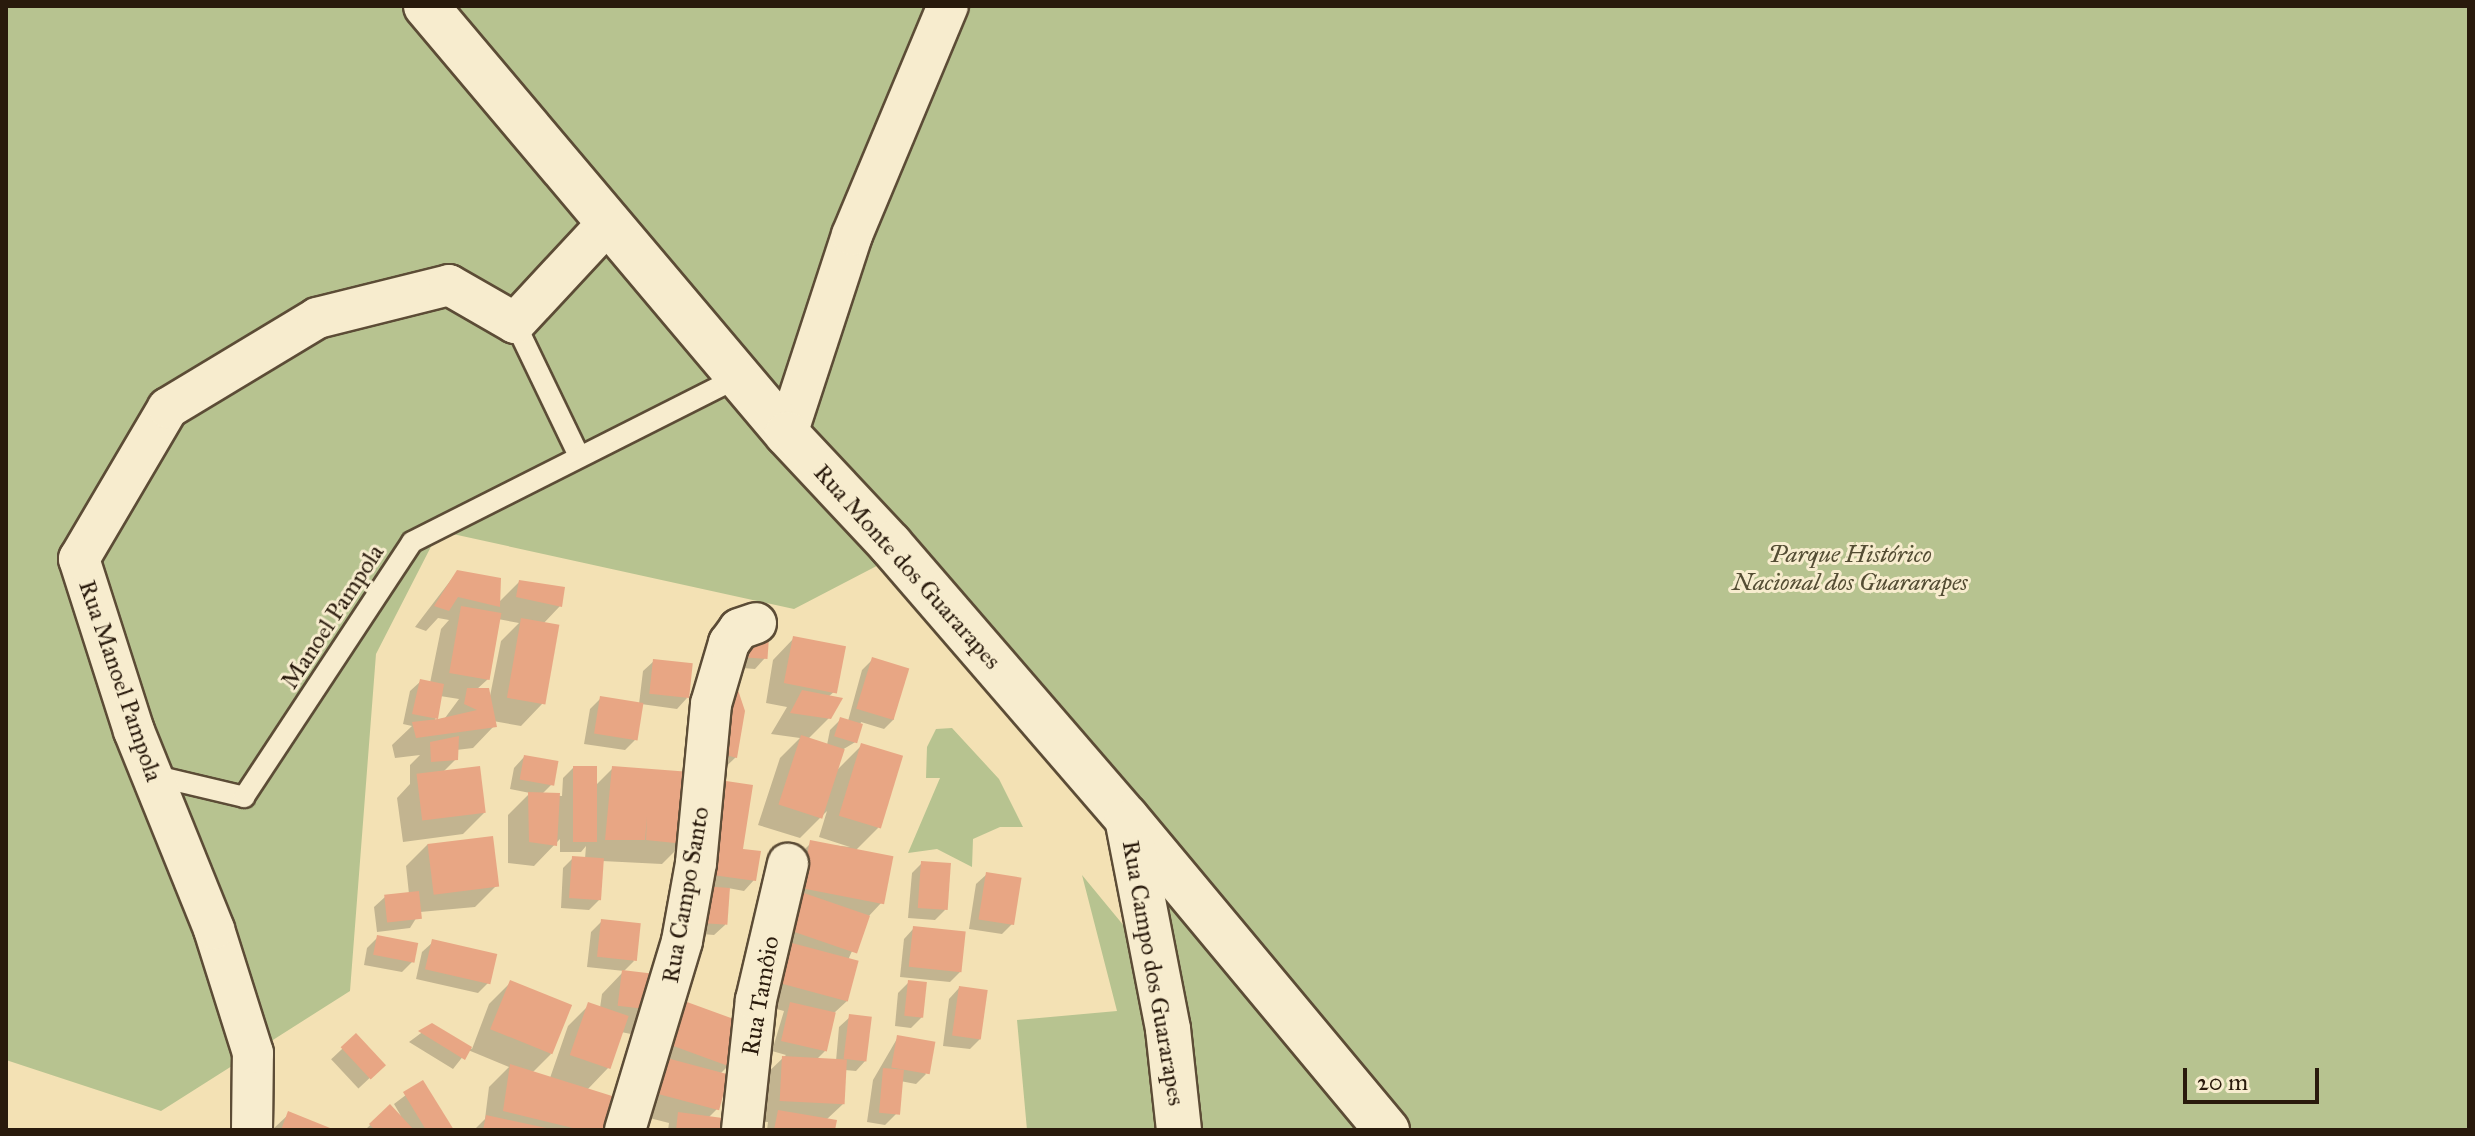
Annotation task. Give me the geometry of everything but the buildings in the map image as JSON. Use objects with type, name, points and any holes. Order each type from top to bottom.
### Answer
[{"type":"main road","name":"Rua Monte dos Guararapes","points":[[426,6],[787,434],[890,544],[1126,817],[1387,1130]]},
{"type":"main road","name":"Rua Campo dos Guararapes","points":[[1126,817],[1168,1029],[1179,1130]]},
{"type":"street","points":[[787,434],[852,235],[948,6]]},
{"type":"street","points":[[515,323],[609,222]]},
{"type":"street","name":"Rua Manoel Pampola","points":[[252,1130],[253,1053],[214,929],[152,775],[79,559],[168,408],[317,318],[449,285],[515,323]]},
{"type":"street","name":"Rua Campo Santo","points":[[625,1130],[682,941],[696,863],[711,704],[729,643],[739,629],[756,623]]},
{"type":"street","name":"Rua Tamôio","points":[[742,1130],[756,1000],[788,864]]},
{"type":"lane","points":[[515,323],[579,456]]},
{"type":"lane","name":"Manoel Pampola","points":[[152,775],[244,797],[412,542],[739,377]]},
{"type":"green space","name":"Parque Histórico Nacional dos Guararapes","points":[[6,6],[2469,6],[2469,1130],[1027,1130],[1017,1020],[1117,1011],[1082,875],[1157,966],[1126,817],[892,558],[794,609],[439,531],[376,654],[350,991],[161,1111],[6,1060]]},
{"type":"green space","points":[[952,728],[999,779],[1023,827],[1000,827],[973,839],[972,867],[937,849],[908,853],[940,778],[926,778],[927,747],[936,729]]}]
